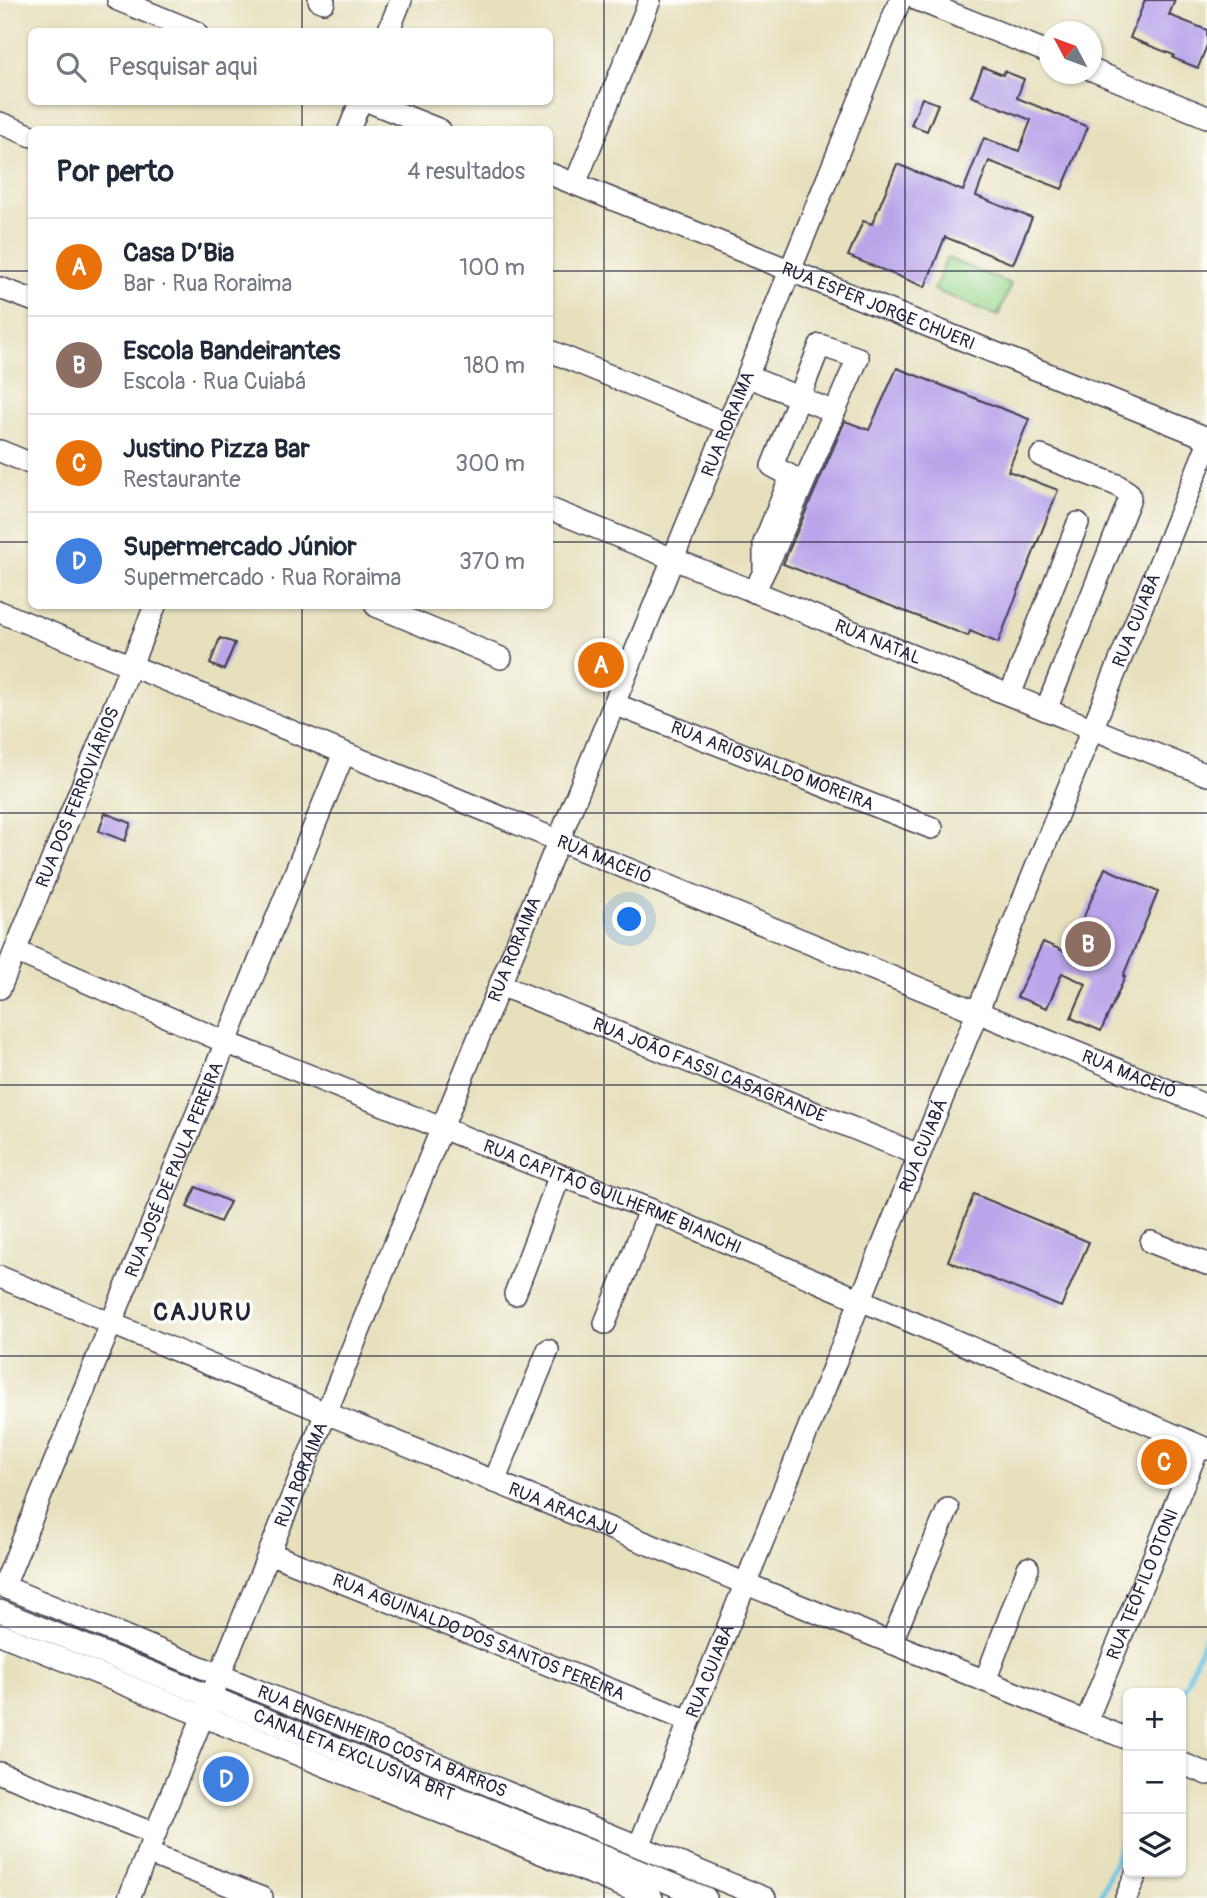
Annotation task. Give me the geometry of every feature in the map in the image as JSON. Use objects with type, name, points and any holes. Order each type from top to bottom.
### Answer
[{"type":"street","points":[[118,0],[186,28]]},
{"type":"street","points":[[390,28],[401,0]]},
{"type":"street","points":[[575,184],[650,0]]},
{"type":"street","name":"RUA RORAIMA","points":[[129,1898],[900,0]]},
{"type":"street","points":[[918,0],[1039,49]]},
{"type":"street","points":[[1102,74],[1207,117]]},
{"type":"street","points":[[351,126],[359,105]]},
{"type":"street","points":[[378,105],[430,126]]},
{"type":"street","points":[[0,123],[28,134]]},
{"type":"street","name":"RUA ESPER JORGE CHUERI","points":[[553,175],[1207,439]]},
{"type":"street","points":[[0,288],[28,298]]},
{"type":"street","points":[[754,592],[775,549],[858,358],[820,345],[772,466],[792,476],[764,543],[764,570]]},
{"type":"street","points":[[553,352],[727,425]]},
{"type":"street","points":[[747,376],[834,412]]},
{"type":"street","name":"RUA CUIABÁ","points":[[639,1846],[1207,446]]},
{"type":"street","points":[[0,451],[28,462]]},
{"type":"street","points":[[1041,456],[1117,485],[1129,493],[1130,498],[1046,710]]},
{"type":"street","name":"RUA NATAL","points":[[553,510],[1207,775]]},
{"type":"street","points":[[1010,695],[1078,523]]},
{"type":"street","name":"RUA DOS FERROVIÁRIOS","points":[[0,988],[154,609]]},
{"type":"street","points":[[383,609],[501,657]]},
{"type":"street","name":"RUA MACEIÓ","points":[[0,612],[1207,1106]]},
{"type":"street","name":"RUA ARIOSVALDO MOREIRA","points":[[614,704],[932,828]]},
{"type":"street","name":"RUA JOSÉ DE PAULA PEREIRA","points":[[2,1585],[344,753]]},
{"type":"street","name":"RUA CAPITÃO GUILHERME BIANCHI","points":[[15,951],[225,1042],[649,1209],[1203,1447]]},
{"type":"street","name":"RUA JOÃO FASSI CASAGRANDE","points":[[500,985],[919,1155]]},
{"type":"street","points":[[515,1294],[560,1175]]},
{"type":"street","points":[[605,1323],[649,1209]]},
{"type":"street","points":[[1152,1242],[1207,1264]]},
{"type":"street","name":"RUA ARACAJU","points":[[0,1277],[745,1585],[1123,1737]]},
{"type":"street","points":[[494,1482],[548,1350]]},
{"type":"street","name":"RUA TEÓFILO OTONI","points":[[1086,1722],[1203,1447]]},
{"type":"street","points":[[891,1643],[948,1509]]},
{"type":"street","name":"RUA AGUINALDO DOS SANTOS PEREIRA","points":[[269,1553],[689,1721]]},
{"type":"street","points":[[985,1681],[1028,1568]]},
{"type":"street","name":"RUA ENGENHEIRO COSTA BARROS","points":[[2,1585],[765,1898]]},
{"type":"street","name":"CANALETA EXCLUSIVA BRT","points":[[0,1611],[207,1706],[706,1898]]},
{"type":"street","points":[[0,1634],[207,1706],[620,1892],[652,1898]]},
{"type":"street","points":[[1186,1766],[1207,1774]]},
{"type":"street","points":[[0,1773],[262,1898]]},
{"type":"street","points":[[1126,1898],[1135,1877]]},
{"type":"green space","points":[[947,258],[1011,284],[998,316],[934,290]]},
{"type":"building","points":[[1145,0],[1175,0],[1169,15],[1207,30],[1207,45],[1198,68],[1173,58],[1174,55],[1130,38]]},
{"type":"building","points":[[983,67],[1024,79],[1017,98],[1088,127],[1062,189],[989,161],[976,196],[1032,218],[1013,264],[945,237],[925,287],[848,256],[863,221],[872,224],[897,164],[963,191],[984,138],[1019,151],[1031,120],[971,96]]},
{"type":"building","points":[[922,98],[938,104],[927,131],[911,125]]},
{"type":"building","points":[[897,368],[1029,419],[1008,471],[1058,490],[998,643],[970,631],[968,636],[783,564],[845,421],[869,430]]},
{"type":"building","points":[[220,638],[235,643],[224,670],[210,664]]},
{"type":"building","points":[[105,813],[131,823],[125,841],[99,831]]},
{"type":"building","points":[[1105,868],[1158,892],[1101,1031],[1071,1018],[1086,984],[1062,973],[1047,1008],[1017,997],[1043,942],[1068,953]]},
{"type":"building","points":[[196,1187],[230,1202],[220,1222],[187,1207]]},
{"type":"building","points":[[974,1194],[1089,1242],[1061,1307],[948,1261]]},
{"type":"waterway","points":[[1185,1688],[1207,1632]]},
{"type":"waterway","points":[[1100,1898],[1123,1840]]},
{"type":"place","name":"Casa D’Bia","points":[[601,665]]},
{"type":"place","name":"Escola Bandeirantes","points":[[1088,944]]},
{"type":"place","name":"Justino Pizza Bar","points":[[1164,1462]]},
{"type":"place","name":"Supermercado Júnior","points":[[226,1779]]},
{"type":"district","name":"CAJURU","points":[[203,1312]]}]
